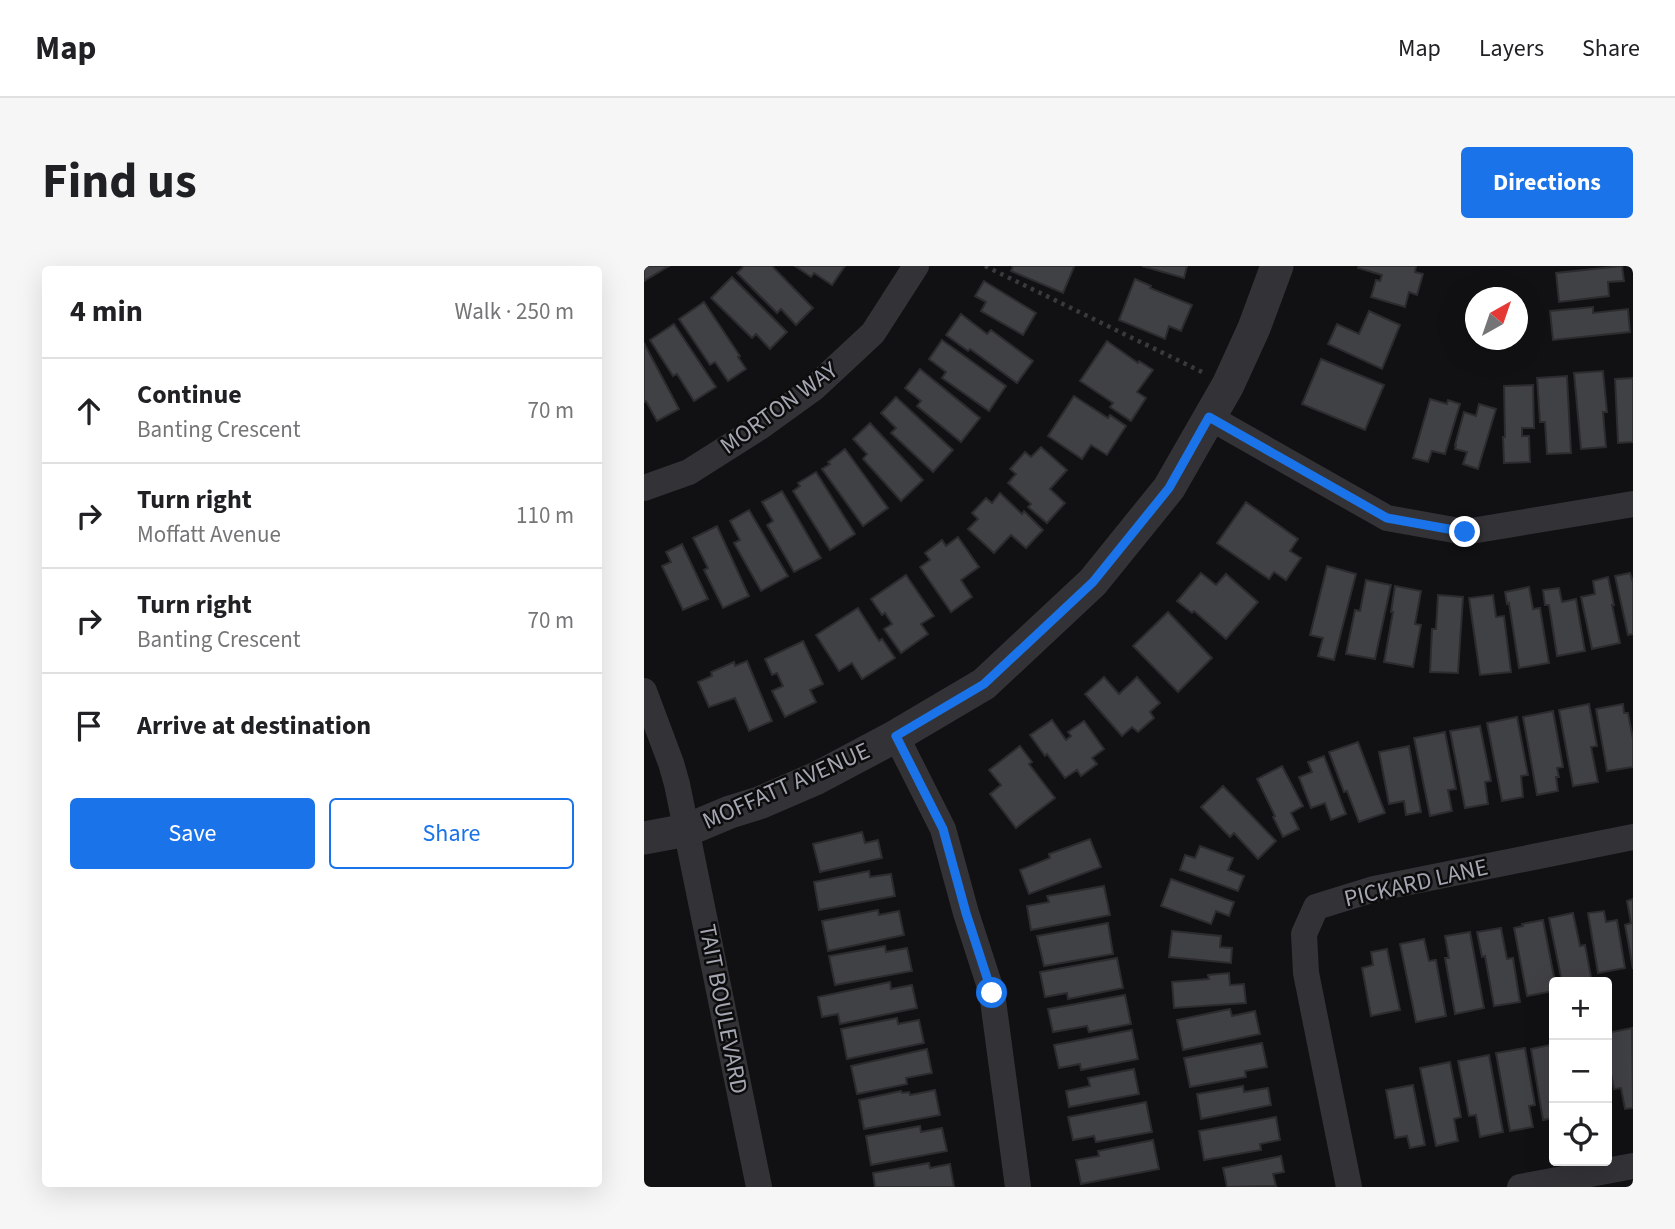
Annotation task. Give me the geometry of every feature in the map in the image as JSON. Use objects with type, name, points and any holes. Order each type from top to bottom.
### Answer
[{"type":"street","name":"MORTON WAY","points":[[644,488],[689,472],[760,427],[814,388],[873,333],[916,266]]},
{"type":"street","name":"MOFFATT AVENUE","points":[[644,838],[687,831],[817,778],[896,736],[984,684],[1093,582],[1169,488],[1228,385],[1254,328],[1277,266]]},
{"type":"street","points":[[1209,417],[1387,518],[1465,532],[1633,504]]},
{"type":"street","name":"TAIT BOULEVARD","points":[[644,691],[671,763],[687,831],[759,1187]]},
{"type":"street","points":[[896,736],[943,829],[992,993],[1018,1187]]},
{"type":"street","name":"PICKARD LANE","points":[[1349,1187],[1306,974],[1304,934],[1316,907],[1374,889],[1633,837]]},
{"type":"street","points":[[1520,1187],[1633,1166]]},
{"type":"path","points":[[985,266],[1228,385]]},
{"type":"building","points":[[644,266],[669,266],[644,281]]},
{"type":"building","points":[[744,266],[772,266],[813,308],[796,325],[781,309],[777,313],[737,273]]},
{"type":"building","points":[[795,266],[845,266],[832,285],[814,273],[811,277]]},
{"type":"building","points":[[1013,266],[1074,267],[1063,293],[1011,271]]},
{"type":"building","points":[[1142,266],[1187,266],[1184,278]]},
{"type":"building","points":[[1416,266],[1415,272],[1423,274],[1417,295],[1409,292],[1405,307],[1371,297],[1376,280],[1380,281],[1382,275],[1358,268]]},
{"type":"building","points":[[1622,266],[1624,281],[1608,282],[1609,296],[1559,302],[1556,273]]},
{"type":"building","points":[[732,277],[787,332],[770,349],[756,334],[752,338],[711,298]]},
{"type":"building","points":[[1135,279],[1192,305],[1181,331],[1169,326],[1165,339],[1119,320]]},
{"type":"building","points":[[984,281],[1036,313],[1023,335],[981,311],[986,302],[975,296]]},
{"type":"building","points":[[704,302],[746,369],[728,381],[715,362],[710,365],[679,319]]},
{"type":"building","points":[[1593,307],[1593,313],[1628,309],[1630,332],[1553,340],[1550,311]]},
{"type":"building","points":[[1369,311],[1400,325],[1382,369],[1328,344],[1337,324],[1359,334]]},
{"type":"building","points":[[961,314],[987,334],[991,330],[1033,361],[1017,383],[946,335]]},
{"type":"building","points":[[674,324],[716,387],[694,401],[677,374],[673,376],[650,340]]},
{"type":"building","points":[[942,340],[1006,386],[989,411],[942,378],[946,372],[929,359]]},
{"type":"building","points":[[1107,341],[1153,370],[1137,392],[1146,398],[1131,421],[1110,407],[1113,403],[1080,381]]},
{"type":"building","points":[[644,343],[679,409],[657,421],[646,401],[644,402]]},
{"type":"building","points":[[1321,359],[1384,385],[1365,430],[1302,404]]},
{"type":"building","points":[[920,369],[980,418],[961,442],[917,406],[921,401],[905,388]]},
{"type":"building","points":[[1603,371],[1607,412],[1603,412],[1606,447],[1581,449],[1574,373]]},
{"type":"building","points":[[1567,376],[1571,453],[1547,454],[1545,422],[1540,422],[1537,378]]},
{"type":"building","points":[[1633,378],[1633,442],[1618,443],[1615,379]]},
{"type":"building","points":[[1533,385],[1534,428],[1522,428],[1522,436],[1529,436],[1530,462],[1504,463],[1504,386]]},
{"type":"building","points":[[1074,396],[1126,426],[1107,455],[1091,445],[1082,459],[1048,436]]},
{"type":"building","points":[[896,397],[953,450],[933,472],[891,433],[896,428],[881,413]]},
{"type":"building","points":[[1430,399],[1447,404],[1448,400],[1460,404],[1445,454],[1432,451],[1428,462],[1413,458]]},
{"type":"building","points":[[1479,404],[1496,409],[1478,469],[1463,464],[1467,452],[1455,449],[1455,445],[1464,412],[1476,416]]},
{"type":"building","points":[[870,423],[923,480],[901,501],[863,459],[867,454],[853,439]]},
{"type":"building","points":[[1041,447],[1067,470],[1050,489],[1065,503],[1047,523],[1028,507],[1031,504],[1008,483],[1016,474],[1010,469],[1025,452],[1031,457]]},
{"type":"building","points":[[845,449],[888,508],[863,526],[822,469]]},
{"type":"building","points":[[816,472],[855,534],[830,550],[793,491],[800,486],[798,483]]},
{"type":"building","points":[[782,491],[821,558],[794,572],[767,525],[773,521],[762,502]]},
{"type":"building","points":[[1000,493],[1043,530],[1026,548],[1011,535],[994,553],[968,529],[978,519],[972,513],[986,498],[992,503]]},
{"type":"building","points":[[1246,502],[1298,539],[1290,551],[1301,558],[1286,580],[1274,572],[1269,579],[1217,543]]},
{"type":"building","points":[[749,510],[788,576],[761,591],[734,543],[740,540],[730,521]]},
{"type":"building","points":[[717,526],[749,596],[723,608],[704,570],[708,568],[693,538]]},
{"type":"building","points":[[958,537],[979,567],[961,580],[972,597],[951,612],[920,567],[930,560],[925,553],[942,540],[946,546]]},
{"type":"building","points":[[682,544],[708,599],[683,610],[662,566],[671,562],[666,552]]},
{"type":"building","points":[[1327,566],[1356,574],[1334,660],[1318,656],[1323,638],[1310,635]]},
{"type":"building","points":[[1201,573],[1216,585],[1226,574],[1258,602],[1226,639],[1194,611],[1192,613],[1177,601]]},
{"type":"building","points":[[1630,573],[1633,582],[1633,634],[1628,635],[1615,576]]},
{"type":"building","points":[[906,575],[934,616],[921,624],[928,634],[901,653],[884,629],[892,624],[871,599]]},
{"type":"building","points":[[1608,577],[1620,643],[1592,649],[1581,597],[1595,594],[1593,581]]},
{"type":"building","points":[[1366,580],[1391,585],[1375,659],[1346,654],[1355,610],[1360,611]]},
{"type":"building","points":[[1395,586],[1421,591],[1415,624],[1421,625],[1413,667],[1384,662]]},
{"type":"building","points":[[1529,587],[1533,609],[1540,608],[1549,663],[1519,668],[1505,592]]},
{"type":"building","points":[[1559,588],[1562,602],[1576,599],[1585,651],[1557,656],[1549,605],[1545,605],[1543,590]]},
{"type":"building","points":[[1438,595],[1463,597],[1458,673],[1430,672],[1432,629],[1436,629]]},
{"type":"building","points":[[1493,595],[1496,617],[1504,616],[1511,672],[1480,675],[1469,598]]},
{"type":"building","points":[[858,608],[879,641],[882,639],[895,658],[862,679],[852,663],[839,671],[816,635]]},
{"type":"building","points":[[1168,612],[1212,658],[1178,692],[1133,646]]},
{"type":"building","points":[[803,641],[823,684],[810,690],[816,702],[785,717],[772,691],[783,686],[777,673],[772,675],[765,659]]},
{"type":"building","points":[[747,661],[772,721],[749,731],[735,698],[709,707],[698,682],[712,676],[711,672],[734,662],[735,666]]},
{"type":"building","points":[[1104,677],[1119,694],[1137,677],[1160,703],[1150,712],[1154,718],[1138,732],[1132,727],[1122,736],[1085,694]]},
{"type":"building","points":[[1589,704],[1597,746],[1591,747],[1598,782],[1573,786],[1559,710]]},
{"type":"building","points":[[1623,704],[1624,713],[1628,713],[1633,739],[1633,767],[1607,771],[1596,709]]},
{"type":"building","points":[[1553,711],[1563,767],[1557,768],[1558,791],[1537,795],[1523,717]]},
{"type":"building","points":[[1517,717],[1528,775],[1521,776],[1523,797],[1502,801],[1487,723]]},
{"type":"building","points":[[1052,720],[1066,740],[1071,736],[1068,732],[1084,721],[1104,749],[1092,758],[1097,764],[1081,776],[1077,770],[1065,778],[1030,735]]},
{"type":"building","points":[[1480,726],[1491,781],[1485,782],[1488,804],[1465,808],[1450,731]]},
{"type":"building","points":[[1445,732],[1456,789],[1448,790],[1452,811],[1430,816],[1414,738]]},
{"type":"building","points":[[1358,742],[1385,813],[1359,822],[1329,752]]},
{"type":"building","points":[[1020,746],[1032,762],[1029,764],[1055,798],[1016,828],[990,794],[1001,785],[989,770]]},
{"type":"building","points":[[1409,746],[1421,812],[1406,815],[1404,801],[1389,804],[1379,752]]},
{"type":"building","points":[[1324,756],[1346,814],[1331,820],[1325,803],[1311,808],[1299,777],[1312,772],[1308,762]]},
{"type":"building","points":[[1282,766],[1303,806],[1291,813],[1299,829],[1283,837],[1257,779]]},
{"type":"building","points":[[1223,786],[1276,841],[1258,859],[1234,833],[1230,837],[1201,807]]},
{"type":"building","points":[[862,832],[865,843],[878,840],[882,858],[820,872],[813,844]]},
{"type":"building","points":[[1090,839],[1101,867],[1029,894],[1020,870],[1050,858],[1049,854]]},
{"type":"building","points":[[1200,846],[1233,858],[1228,870],[1244,876],[1238,891],[1180,870],[1185,855],[1195,858]]},
{"type":"building","points":[[869,871],[870,877],[891,874],[895,896],[819,910],[814,882]]},
{"type":"building","points":[[1171,879],[1234,902],[1229,916],[1216,911],[1211,924],[1161,906]]},
{"type":"building","points":[[1104,886],[1110,915],[1031,930],[1027,906],[1049,902],[1047,896]]},
{"type":"building","points":[[1633,899],[1633,969],[1625,925],[1631,923],[1627,901]]},
{"type":"building","points":[[878,910],[879,915],[899,911],[904,935],[828,951],[822,921]]},
{"type":"building","points":[[1604,911],[1606,922],[1617,920],[1625,968],[1598,973],[1588,913]]},
{"type":"building","points":[[1573,913],[1580,946],[1585,945],[1591,977],[1561,977],[1549,918]]},
{"type":"building","points":[[1543,920],[1554,977],[1549,977],[1549,992],[1527,996],[1514,928],[1523,926],[1522,924]]},
{"type":"building","points":[[1108,923],[1113,954],[1044,966],[1037,936]]},
{"type":"building","points":[[1501,928],[1507,959],[1513,958],[1520,1002],[1494,1006],[1485,956],[1482,957],[1477,932]]},
{"type":"building","points":[[1172,931],[1221,936],[1220,947],[1232,948],[1231,963],[1169,957]]},
{"type":"building","points":[[1470,932],[1484,1008],[1455,1014],[1445,958],[1449,958],[1445,936]]},
{"type":"building","points":[[1424,939],[1429,961],[1436,960],[1446,1016],[1416,1022],[1400,944]]},
{"type":"building","points":[[885,946],[886,952],[907,948],[912,971],[835,985],[829,956]]},
{"type":"building","points":[[1387,949],[1400,1010],[1371,1016],[1362,968],[1373,965],[1371,952]]},
{"type":"building","points":[[1117,958],[1123,988],[1068,999],[1067,993],[1045,997],[1040,972]]},
{"type":"building","points":[[1229,973],[1230,985],[1244,984],[1246,1003],[1174,1008],[1172,982],[1209,979],[1208,975]]},
{"type":"building","points":[[890,982],[891,989],[912,985],[917,1008],[840,1024],[838,1014],[822,1017],[818,997]]},
{"type":"building","points":[[1125,995],[1131,1024],[1089,1032],[1087,1026],[1053,1032],[1048,1009]]},
{"type":"building","points":[[1230,1009],[1232,1016],[1255,1011],[1260,1034],[1183,1050],[1177,1020]]},
{"type":"building","points":[[897,1018],[898,1024],[919,1020],[924,1043],[847,1059],[841,1029]]},
{"type":"building","points":[[1632,1028],[1633,1108],[1625,1109],[1621,1088],[1614,1089],[1612,1032]]},
{"type":"building","points":[[1132,1030],[1138,1059],[1081,1070],[1080,1064],[1059,1068],[1054,1045]]},
{"type":"building","points":[[1262,1043],[1267,1067],[1245,1071],[1246,1077],[1190,1087],[1184,1058]]},
{"type":"building","points":[[1549,1045],[1549,1119],[1543,1120],[1531,1049]]},
{"type":"building","points":[[1525,1048],[1535,1105],[1529,1106],[1533,1127],[1510,1131],[1496,1053]]},
{"type":"building","points":[[927,1049],[932,1073],[906,1078],[907,1084],[857,1094],[851,1066]]},
{"type":"building","points":[[1489,1055],[1503,1132],[1480,1137],[1476,1115],[1469,1116],[1458,1061]]},
{"type":"building","points":[[1450,1062],[1461,1117],[1454,1119],[1458,1141],[1436,1146],[1420,1068]]},
{"type":"building","points":[[1134,1069],[1139,1094],[1069,1107],[1066,1091],[1090,1086],[1088,1078]]},
{"type":"building","points":[[1413,1085],[1425,1145],[1410,1148],[1407,1136],[1395,1138],[1386,1090]]},
{"type":"building","points":[[1243,1086],[1244,1092],[1268,1088],[1271,1105],[1201,1119],[1197,1094]]},
{"type":"building","points":[[935,1090],[940,1115],[864,1129],[859,1100],[901,1091],[909,1092],[910,1095]]},
{"type":"building","points":[[1146,1102],[1152,1132],[1096,1142],[1094,1136],[1073,1140],[1068,1117]]},
{"type":"building","points":[[1276,1117],[1280,1140],[1260,1144],[1261,1150],[1204,1160],[1199,1131]]},
{"type":"building","points":[[920,1126],[921,1132],[942,1128],[947,1151],[871,1165],[866,1136]]},
{"type":"building","points":[[1153,1140],[1159,1169],[1081,1184],[1076,1160],[1099,1156],[1098,1151]]},
{"type":"building","points":[[1281,1156],[1284,1172],[1273,1174],[1276,1186],[1227,1187],[1223,1168]]},
{"type":"building","points":[[929,1163],[930,1168],[950,1164],[954,1187],[875,1187],[873,1173]]},
{"type":"route","points":[[992,993],[943,829],[896,736],[984,684],[1093,582],[1169,488],[1209,417],[1387,518],[1465,532]]}]
